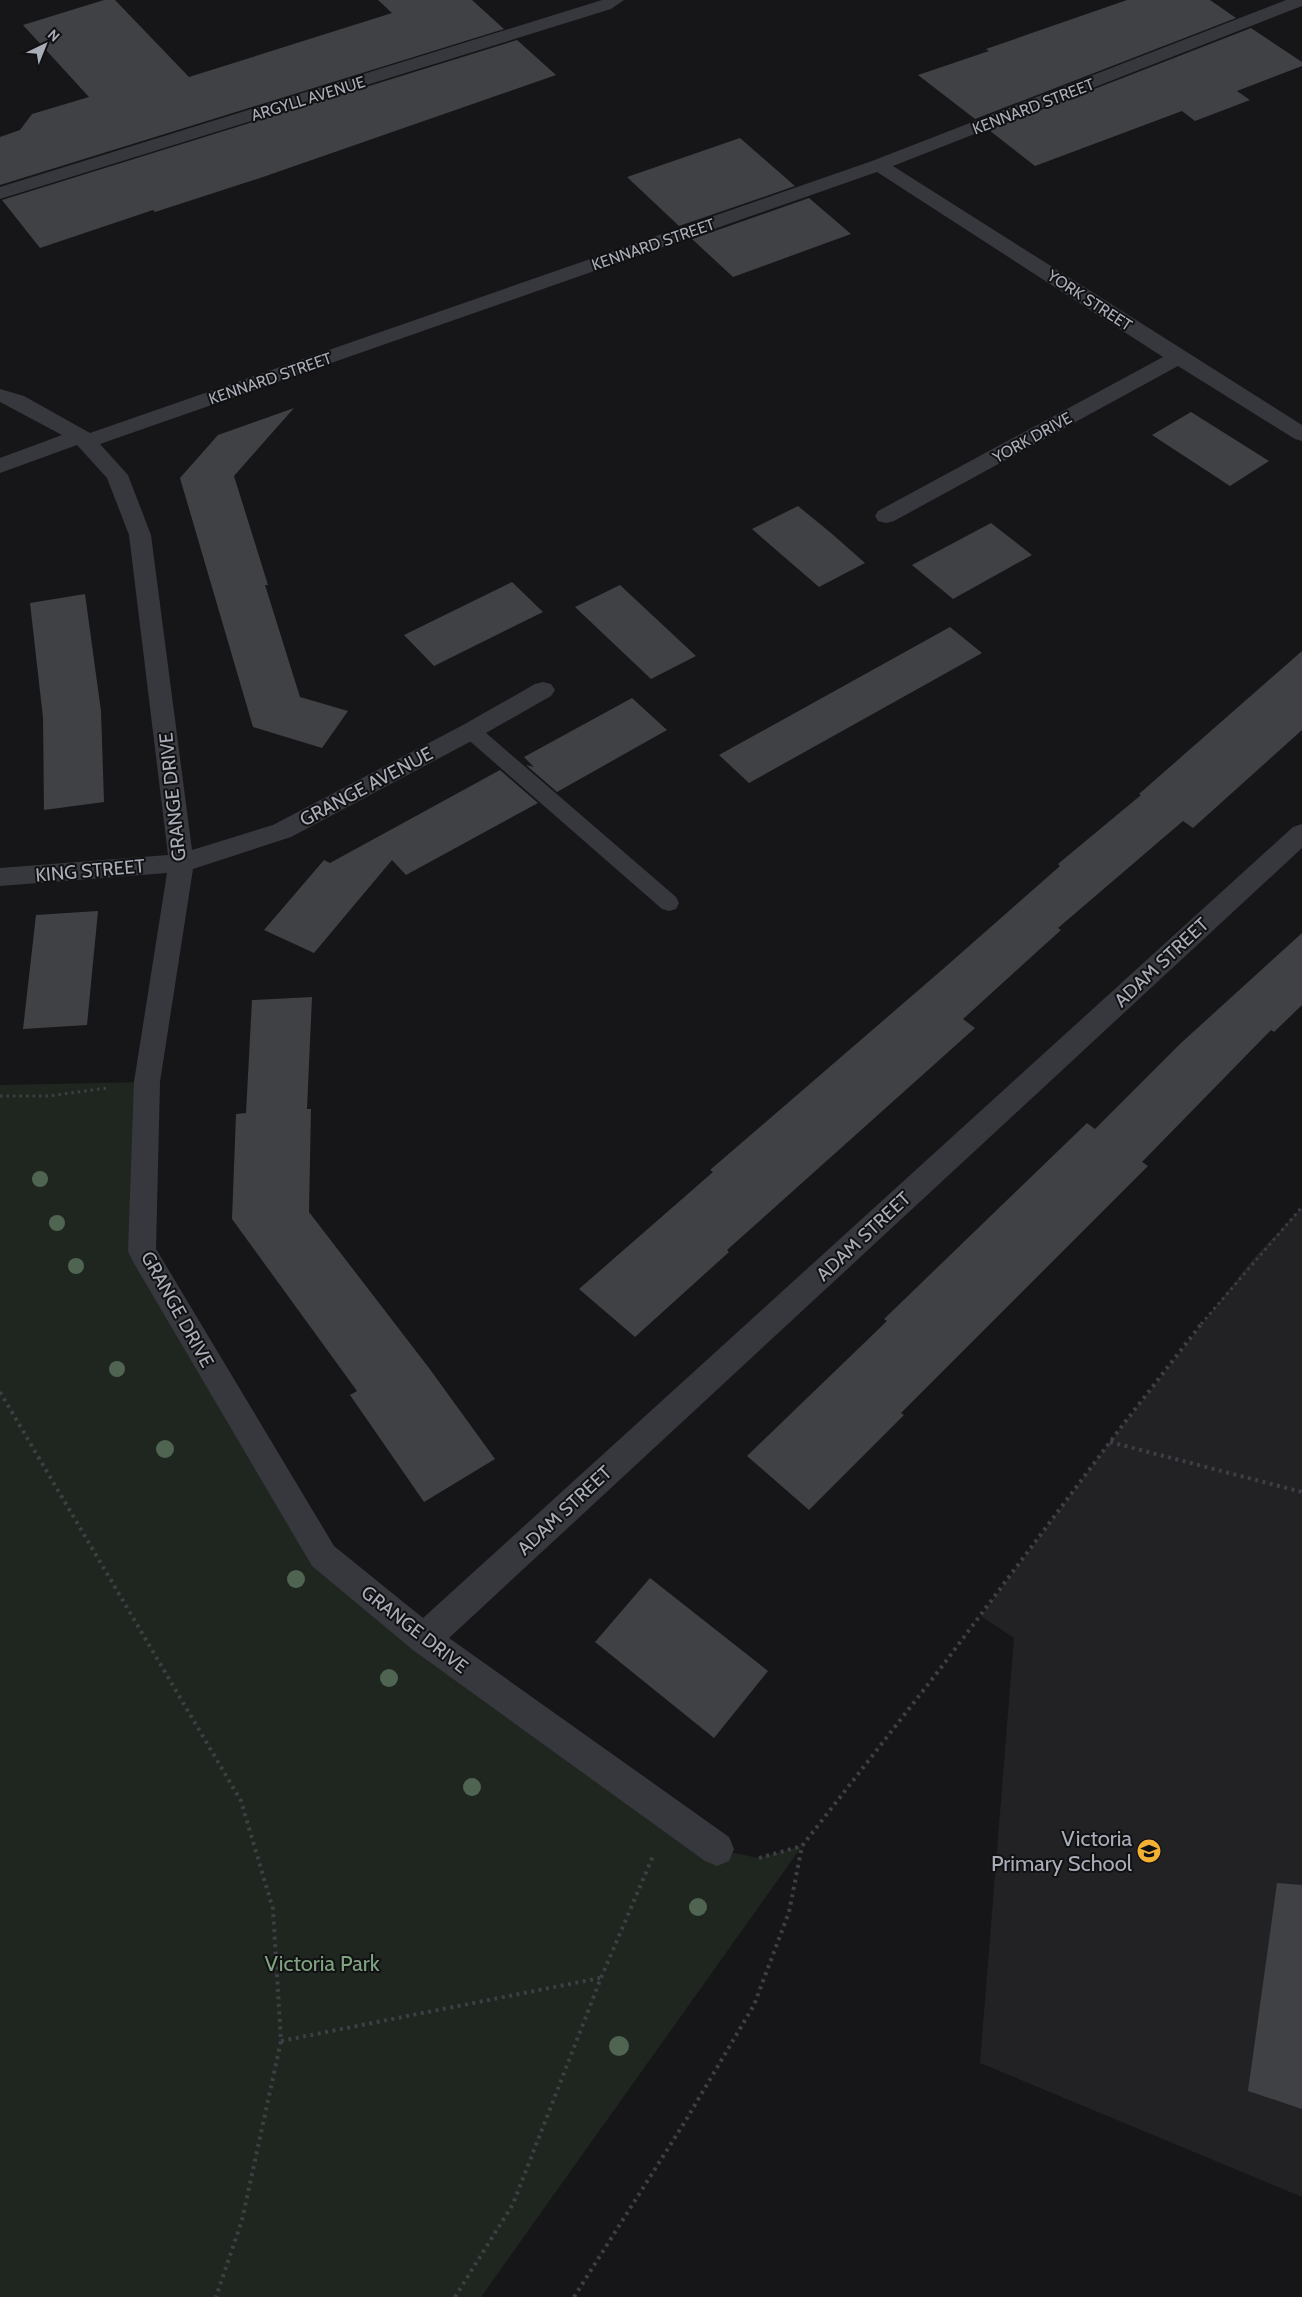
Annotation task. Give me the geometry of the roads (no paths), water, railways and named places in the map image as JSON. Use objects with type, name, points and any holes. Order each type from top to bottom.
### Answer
[{"type":"street","name":"ARGYLL AVENUE","points":[[0,193],[605,6],[615,0]]},
{"type":"street","name":"KENNARD STREET","points":[[0,466],[879,165],[1301,0]]},
{"type":"street","name":"YORK STREET","points":[[879,165],[1178,357],[1302,434]]},
{"type":"street","name":"YORK DRIVE","points":[[886,516],[1178,357]]},
{"type":"street","name":"GRANGE DRIVE","points":[[0,395],[17,401],[83,439],[117,475],[140,535],[181,863],[147,1082],[142,1251],[323,1556],[424,1639],[716,1849]]},
{"type":"street","name":"GRANGE AVENUE","points":[[181,863],[282,831],[471,731],[543,690]]},
{"type":"street","name":"ADAM STREET","points":[[424,1639],[1302,833]]},
{"type":"street","name":"KING STREET","points":[[0,877],[181,863]]},
{"type":"lane","points":[[471,731],[669,903]]},
{"type":"place","name":"Victoria Primary School","points":[[1149,1851]]},
{"type":"park label","name":"Victoria Park","points":[[322,1963]]}]
